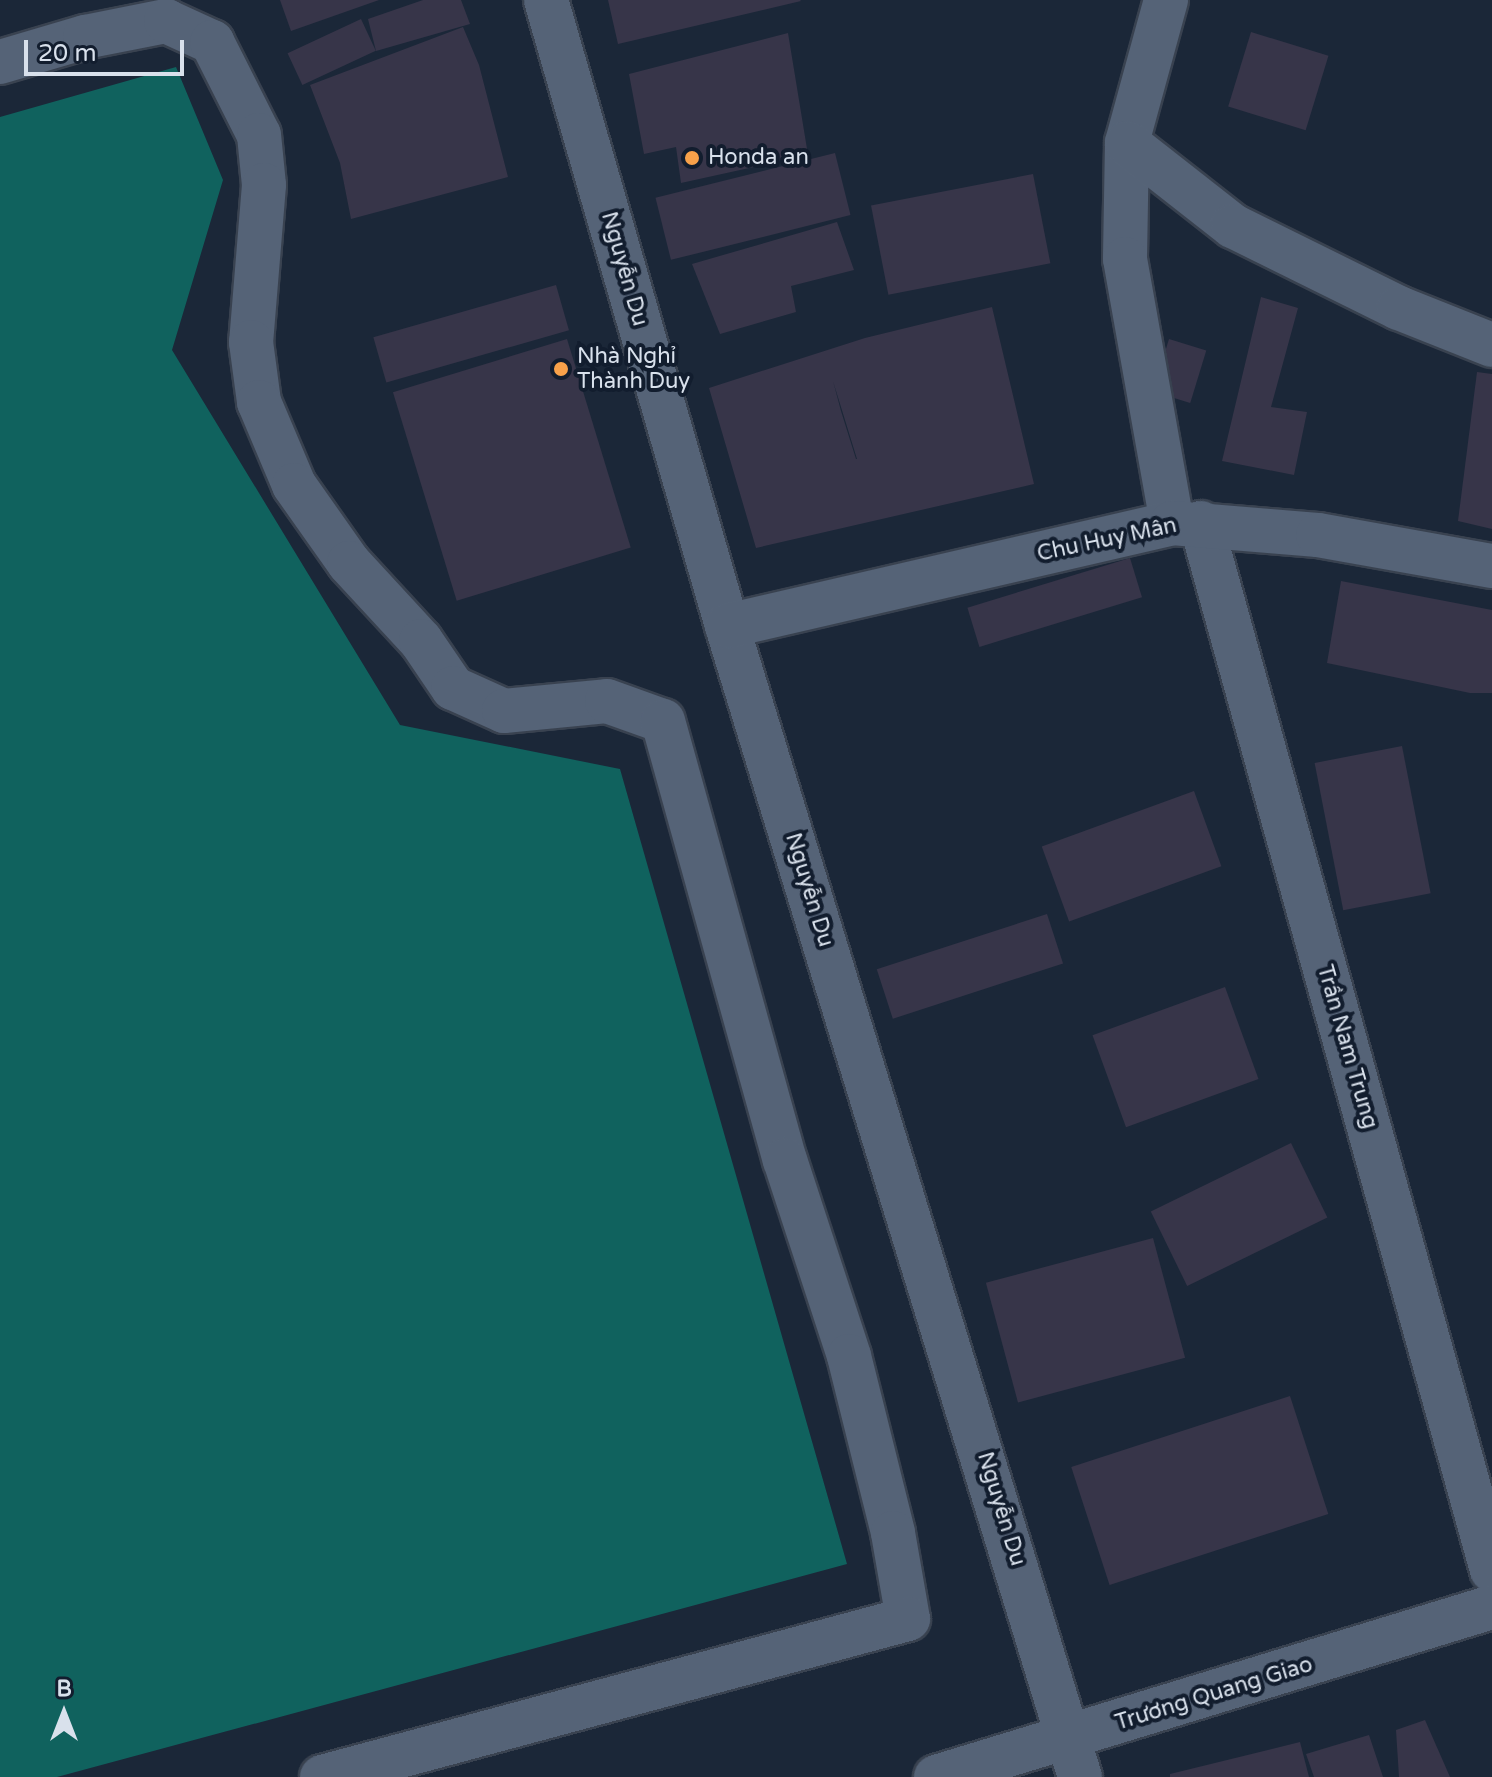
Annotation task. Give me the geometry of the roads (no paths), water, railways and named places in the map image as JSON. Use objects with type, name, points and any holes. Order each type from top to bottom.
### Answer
[{"type":"street","name":"Nguyễn Du","points":[[546,0],[727,626],[1074,1758]]},
{"type":"street","name":"Trần Nam Trung","points":[[1166,0],[1127,143],[1125,259],[1187,523],[1492,1570]]},
{"type":"street","points":[[0,62],[166,21],[212,42],[259,135],[264,185],[251,342],[259,402],[294,485],[349,563],[421,641],[453,688],[504,711],[607,701],[663,721],[785,1160],[849,1356],[893,1533],[908,1619],[322,1777]]},
{"type":"street","points":[[1127,143],[1233,226],[1399,308],[1492,345]]},
{"type":"street","name":"Chu Huy Mân","points":[[727,626],[1187,523],[1318,535],[1492,566]]},
{"type":"street","name":"Trương Quang Giao","points":[[936,1777],[1074,1758],[1492,1607]]},
{"type":"place","name":"Honda an","points":[[692,158]]},
{"type":"place","name":"Nhà Nghỉ Thành Duy","points":[[561,369]]}]
